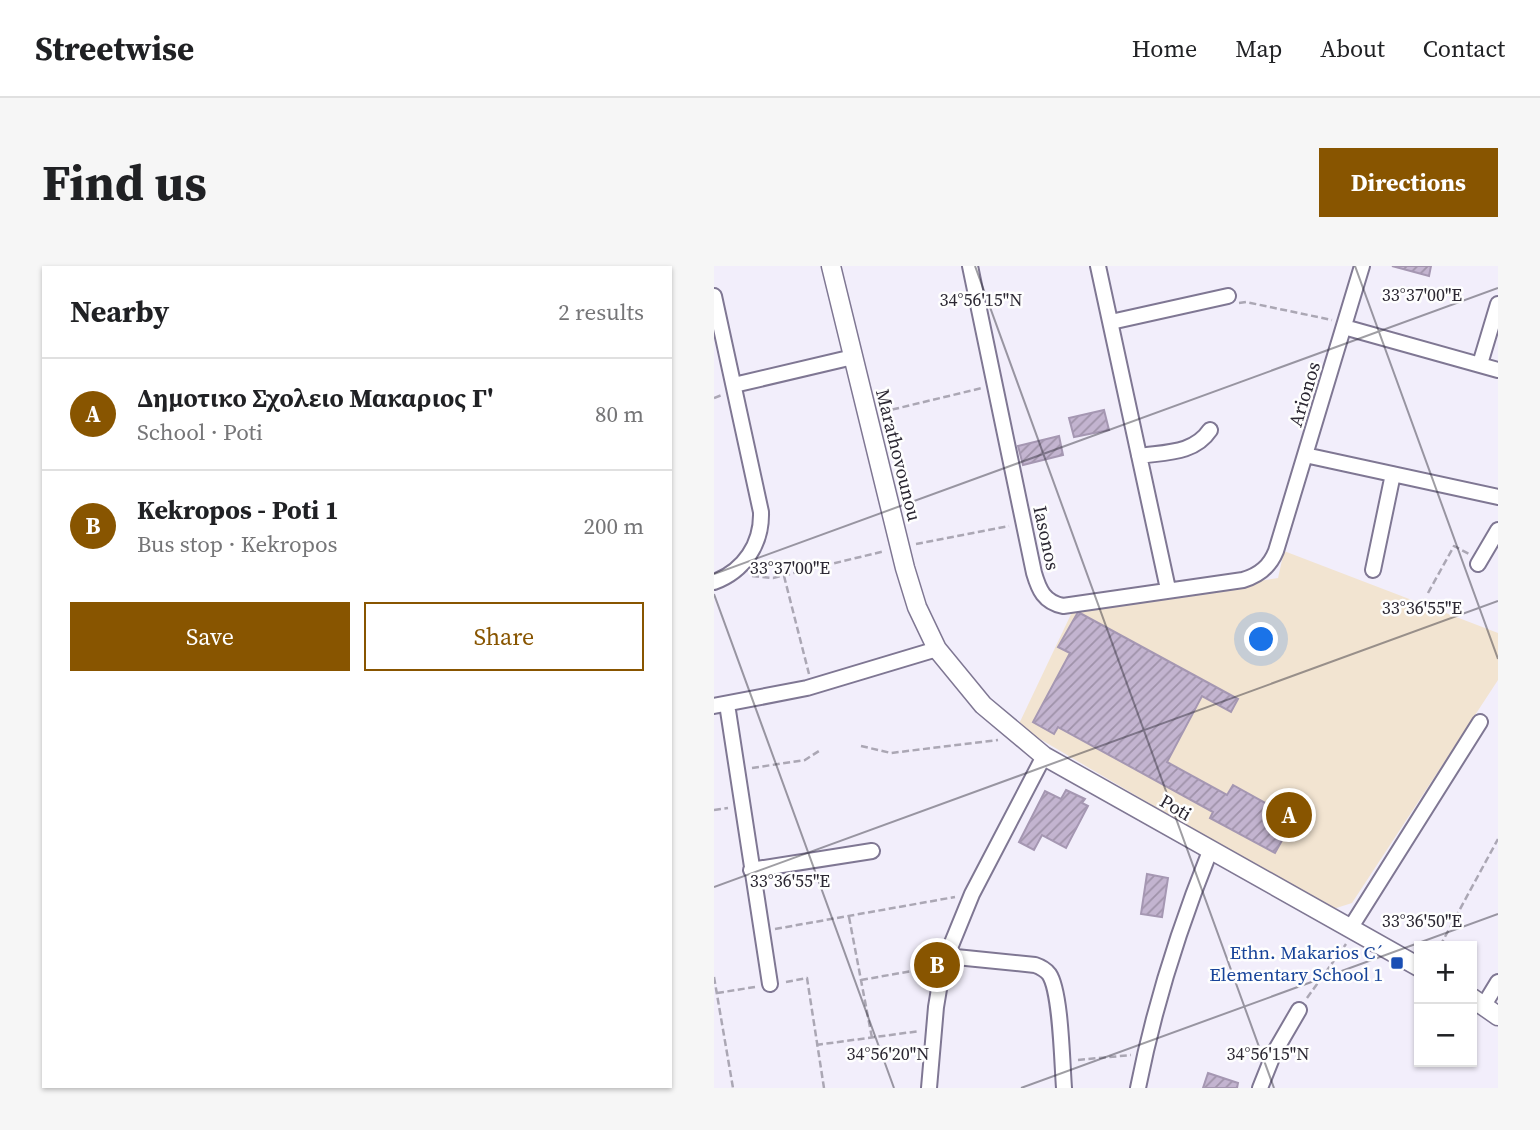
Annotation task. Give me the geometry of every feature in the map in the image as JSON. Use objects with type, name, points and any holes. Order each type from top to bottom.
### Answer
[{"type":"street","name":"Marathovounou","points":[[831,266],[900,547],[917,607],[937,649]]},
{"type":"street","name":"Iasonos","points":[[970,266],[1038,584],[1048,600],[1056,604],[1073,605],[1243,580],[1256,575],[1271,561],[1281,534]]},
{"type":"street","points":[[1098,266],[1168,589]]},
{"type":"street","name":"Arionos","points":[[1281,534],[1363,266]]},
{"type":"street","points":[[714,296],[762,523],[757,543],[736,570],[714,582]]},
{"type":"street","points":[[1111,323],[1228,296]]},
{"type":"street","points":[[1480,364],[1498,304]]},
{"type":"street","points":[[1345,325],[1498,370]]},
{"type":"street","points":[[734,385],[853,357]]},
{"type":"street","points":[[1139,456],[1187,449],[1204,439],[1210,430]]},
{"type":"street","points":[[1305,455],[1498,497]]},
{"type":"street","points":[[1373,570],[1393,474]]},
{"type":"street","points":[[1479,562],[1498,530]]},
{"type":"street","points":[[771,984],[736,770],[720,705],[812,687],[937,649]]},
{"type":"street","name":"Poti","points":[[937,649],[983,705],[1044,756],[1414,964]]},
{"type":"street","points":[[1353,928],[1480,722]]},
{"type":"street","points":[[929,1088],[944,961],[972,894],[1044,756]]},
{"type":"street","points":[[751,870],[872,851]]},
{"type":"street","points":[[1138,1088],[1176,944],[1210,851]]},
{"type":"street","points":[[944,961],[1035,965],[1050,974],[1055,991],[1064,1088]]},
{"type":"street","points":[[1485,1006],[1498,982]]},
{"type":"street","points":[[1260,1088],[1274,1053],[1299,1010]]},
{"type":"path","points":[[1212,300],[1219,306],[1246,302],[1345,325]]},
{"type":"path","points":[[867,415],[995,385]]},
{"type":"path","points":[[736,570],[760,578],[784,576],[900,547],[1024,523]]},
{"type":"path","points":[[1428,593],[1454,547],[1479,562]]},
{"type":"path","points":[[784,576],[812,687]]},
{"type":"path","points":[[861,746],[891,753],[1022,738]]},
{"type":"path","points":[[736,770],[805,760],[819,751]]},
{"type":"path","points":[[1443,941],[1498,839]]},
{"type":"path","points":[[764,931],[972,894]]},
{"type":"path","points":[[849,916],[873,1038]]},
{"type":"path","points":[[1299,1010],[1353,928]]},
{"type":"path","points":[[861,980],[944,961]]},
{"type":"path","points":[[714,977],[733,1088]]},
{"type":"path","points":[[807,978],[824,1088]]},
{"type":"path","points":[[816,1045],[934,1030]]},
{"type":"path","points":[[1062,1061],[1145,1054]]},
{"type":"shaded area","points":[[1284,551],[1498,633],[1498,680],[1352,903],[1330,910],[1018,726],[1073,610],[1278,578]]},
{"type":"building","points":[[1392,266],[1431,266],[1429,276]]},
{"type":"building","points":[[1104,410],[1109,430],[1074,437],[1069,418]]},
{"type":"building","points":[[1059,436],[1063,455],[1023,465],[1018,446]]},
{"type":"building","points":[[1078,612],[1238,699],[1231,712],[1202,696],[1167,762],[1227,795],[1233,785],[1294,819],[1275,853],[1210,818],[1213,812],[1058,727],[1054,734],[1033,722],[1070,653],[1058,647]]},
{"type":"building","points":[[1066,790],[1085,799],[1082,803],[1088,806],[1066,848],[1042,835],[1034,850],[1019,842],[1045,791],[1061,799]]},
{"type":"building","points":[[1147,874],[1168,878],[1162,917],[1141,914]]},
{"type":"building","points":[[1208,1073],[1238,1083],[1237,1088],[1203,1088]]},
{"type":"place","name":"Δημοτικο Σχολειο Μακαριος Γ'","points":[[1289,815]]},
{"type":"place","name":"Ethn. Makarios C´ Elementary School 1","points":[[1397,963]]},
{"type":"place","name":"Kekropos - Poti 1","points":[[937,965]]}]
